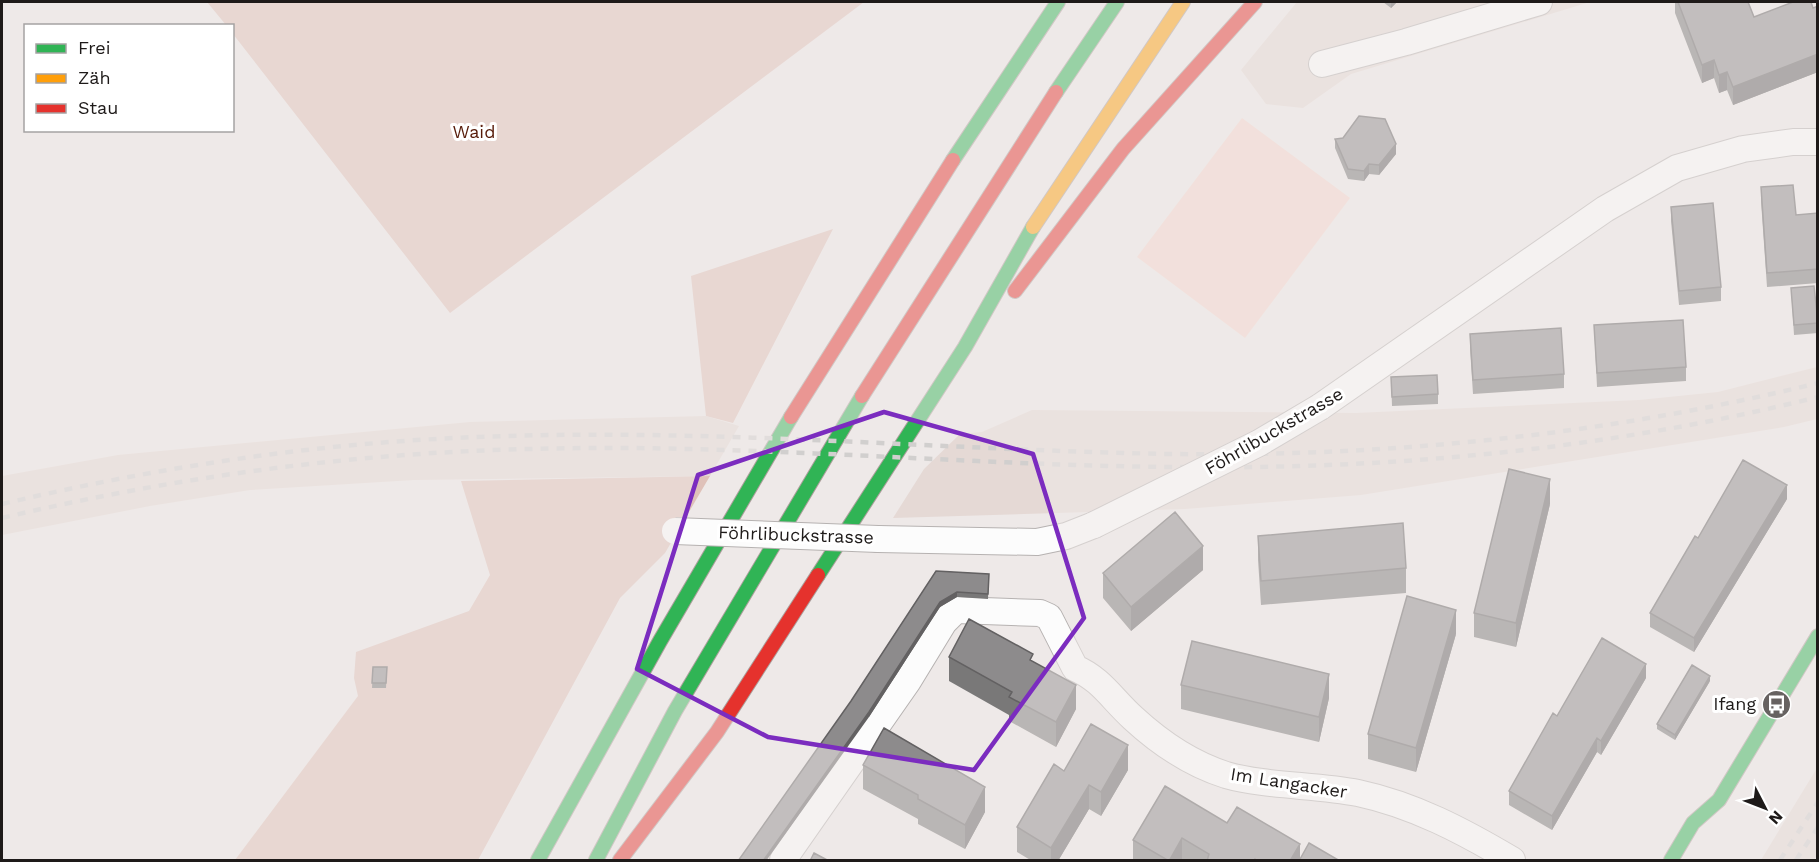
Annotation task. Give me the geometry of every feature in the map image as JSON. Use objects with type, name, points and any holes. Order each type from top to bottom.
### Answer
[{"type":"main road","points":[[538,861],[640,675],[766,460],[910,226],[1058,2]]},
{"type":"main road","points":[[596,861],[677,709],[825,456],[968,225],[1117,2]]},
{"type":"main road","points":[[620,861],[717,732],[965,346],[1033,226],[1183,2]]},
{"type":"main road","points":[[965,346],[1009,299],[1123,149],[1251,4]]},
{"type":"main road","points":[[1671,861],[1693,823],[1719,800],[1818,636]]},
{"type":"main road","points":[[1715,823],[1719,800]]},
{"type":"street","points":[[1322,64],[1406,42],[1539,2]]},
{"type":"street","name":"Föhrlibuckstrasse","points":[[675,531],[1004,543],[1037,542],[1066,536],[1094,525],[1260,443],[1320,407],[1605,209],[1677,168],[1743,149],[1793,142],[1818,142]]},
{"type":"street","name":"Im Langacker","points":[[783,861],[908,681],[944,622],[956,610],[975,609],[1040,613],[1049,617],[1075,668],[1092,675],[1133,717],[1168,746],[1192,761],[1227,775],[1358,793],[1414,808],[1512,861]]},
{"type":"highlighted area","points":[[884,412],[1033,454],[1084,618],[974,770],[768,737],[637,669],[698,475]]},
{"type":"shaded area","points":[[1297,2],[1590,2],[1351,74],[1303,108],[1266,104],[1241,70]]},
{"type":"shaded area","points":[[1242,118],[1350,198],[1245,338],[1137,257]]},
{"type":"shaded area","points":[[1817,367],[1817,419],[1784,427],[1361,495],[1185,509],[893,518],[924,469],[960,434],[982,432],[1032,410],[1356,413],[1639,400],[1718,392]]},
{"type":"shaded area","points":[[706,416],[739,426],[710,476],[414,480],[250,490],[150,506],[2,535],[2,476],[118,455],[470,422]]},
{"type":"shaded area","points":[[1817,768],[1817,855],[1814,860],[1761,860]]},
{"type":"green space","name":"Waid","points":[[207,2],[864,2],[450,313],[234,35],[234,24],[225,24]]},
{"type":"green space","points":[[833,229],[733,423],[706,416],[691,276]]},
{"type":"green space","points":[[710,476],[665,553],[620,598],[478,860],[235,860],[358,696],[354,678],[356,652],[469,611],[490,575],[461,481]]},
{"type":"building","points":[[1678,2],[1748,2],[1754,17],[1793,2],[1811,2],[1813,8],[1818,6],[1818,54],[1733,87],[1727,72],[1719,75],[1714,60],[1702,65]]},
{"type":"building","points":[[1359,116],[1385,119],[1396,144],[1379,165],[1369,164],[1364,171],[1348,169],[1335,139],[1343,138]]},
{"type":"building","points":[[1793,185],[1796,215],[1818,213],[1818,269],[1767,273],[1761,187]]},
{"type":"building","points":[[1713,203],[1721,287],[1679,291],[1671,207]]},
{"type":"building","points":[[1814,286],[1818,323],[1794,325],[1791,288]]},
{"type":"building","points":[[1683,320],[1686,367],[1597,373],[1594,325]]},
{"type":"building","points":[[1561,328],[1564,374],[1473,380],[1470,334]]},
{"type":"building","points":[[1437,375],[1438,394],[1392,397],[1391,377]]},
{"type":"building","points":[[1743,460],[1787,485],[1694,638],[1650,613],[1695,536],[1698,538]]},
{"type":"building","points":[[1509,469],[1550,479],[1516,623],[1474,613]]},
{"type":"building","points":[[1175,512],[1203,546],[1131,607],[1103,573]]},
{"type":"building","points":[[1403,523],[1406,568],[1261,581],[1258,536]]},
{"type":"building","points":[[936,571],[989,574],[988,594],[957,592],[940,602],[869,712],[763,861],[738,861],[851,701]]},
{"type":"building","points":[[1407,596],[1456,610],[1416,748],[1368,734]]},
{"type":"building","points":[[969,619],[1033,654],[1030,660],[1076,685],[1056,722],[1009,697],[1012,692],[949,657]]},
{"type":"building","points":[[1602,638],[1646,664],[1601,741],[1597,738],[1552,816],[1509,791],[1553,713],[1557,716]]},
{"type":"building","points":[[1192,641],[1329,674],[1319,717],[1181,685]]},
{"type":"building","points":[[1692,665],[1710,676],[1675,735],[1657,724]]},
{"type":"building","points":[[373,667],[387,667],[386,683],[372,683]]},
{"type":"building","points":[[1091,724],[1128,745],[1101,792],[1089,785],[1051,848],[1017,827],[1054,764],[1064,771]]},
{"type":"building","points":[[884,728],[985,787],[965,825],[918,799],[918,795],[863,765]]},
{"type":"building","points":[[1165,786],[1227,823],[1237,807],[1300,844],[1290,861],[1258,861],[1255,859],[1254,861],[1207,861],[1209,854],[1182,838],[1169,861],[1133,840]]},
{"type":"building","points":[[1309,843],[1340,861],[1299,861]]},
{"type":"building","points":[[814,853],[829,861],[810,861]]},
{"type":"railway","points":[[2,504],[114,480],[227,460],[340,446],[455,438],[545,435],[724,437],[1171,454],[1253,454],[1416,447],[1578,429],[1738,401],[1818,383]]},
{"type":"railway","points":[[2,518],[132,490],[198,479],[330,462],[462,451],[690,449],[1011,463],[1171,467],[1334,465],[1496,453],[1577,443],[1658,431],[1818,397]]},
{"type":"railway","points":[[1780,860],[1818,802]]},
{"type":"railway","points":[[1796,860],[1818,827]]},
{"type":"traffic: fast","points":[[953,160],[1058,2]]},
{"type":"traffic: fast","points":[[1056,92],[1117,2]]},
{"type":"traffic: fast","points":[[818,575],[965,347],[1033,227]]},
{"type":"traffic: fast","points":[[596,860],[675,711],[862,396]]},
{"type":"traffic: fast","points":[[538,860],[660,641],[791,417]]},
{"type":"traffic: fast","points":[[1671,860],[1693,823],[1719,800],[1818,636]]},
{"type":"traffic: slow","points":[[1033,227],[1183,2]]},
{"type":"traffic: jam","points":[[1015,291],[1123,149],[1255,2]]},
{"type":"traffic: jam","points":[[862,396],[1056,92]]},
{"type":"traffic: jam","points":[[791,417],[953,160]]},
{"type":"traffic: jam","points":[[620,860],[717,732],[818,575]]},
{"type":"place","name":"Ifang","points":[[1777,704]]}]
